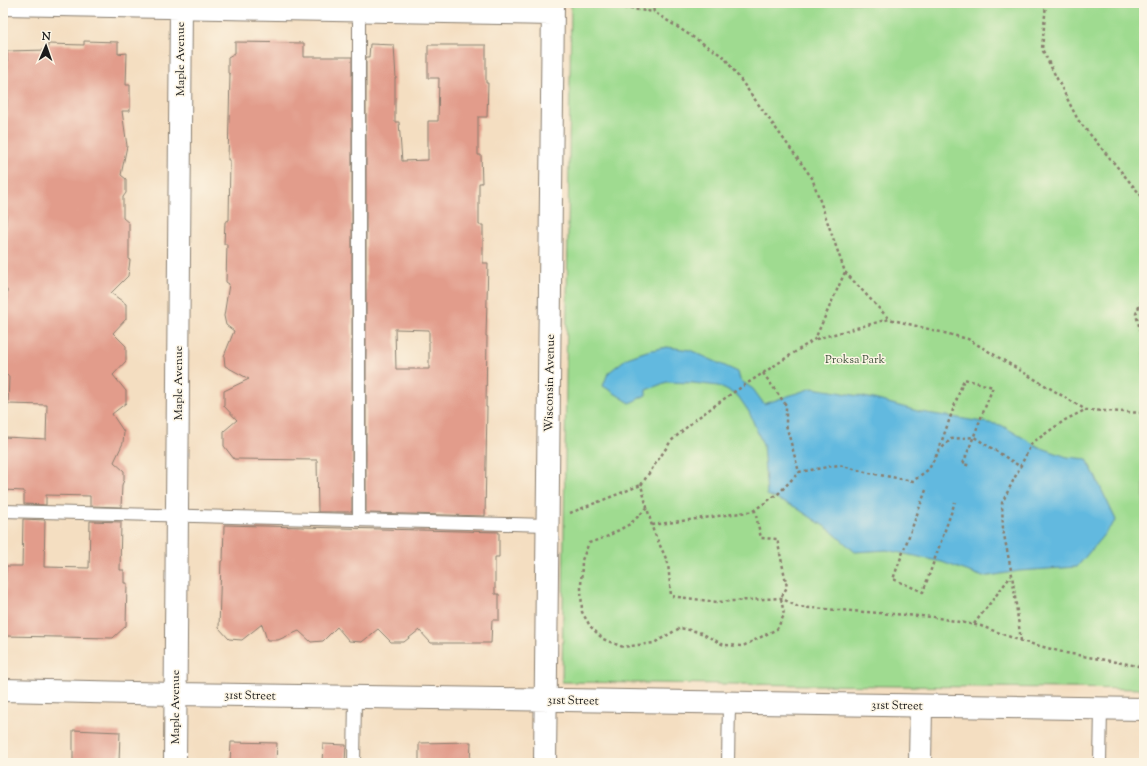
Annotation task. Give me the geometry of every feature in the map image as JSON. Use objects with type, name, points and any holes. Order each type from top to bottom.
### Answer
[{"type":"street","points":[[3,4],[553,9]]},
{"type":"street","name":"Maple Avenue","points":[[175,763],[181,5]]},
{"type":"street","name":"Wisconsin Avenue","points":[[545,763],[546,699],[556,520],[553,9]]},
{"type":"street","name":"31st Street","points":[[3,690],[1144,709]]},
{"type":"street","points":[[920,763],[921,706]]},
{"type":"lane","points":[[359,7],[359,520]]},
{"type":"lane","points":[[3,511],[359,520],[556,520]]},
{"type":"lane","points":[[354,763],[355,697]]},
{"type":"lane","points":[[728,763],[729,702]]},
{"type":"lane","points":[[1100,708],[1100,763]]},
{"type":"path","points":[[588,3],[654,12],[724,57],[812,178],[845,272],[889,319]]},
{"type":"path","points":[[652,3],[654,12]]},
{"type":"path","points":[[1046,3],[1042,49],[1078,120],[1144,199]]},
{"type":"path","points":[[815,339],[845,272]]},
{"type":"path","points":[[1144,295],[1136,314],[1144,345]]},
{"type":"path","points":[[556,520],[641,485],[671,441],[696,419],[728,396],[815,339],[889,319],[968,339],[1086,410]]},
{"type":"path","points":[[763,373],[786,405],[786,425],[799,472]]},
{"type":"path","points":[[936,457],[964,379],[993,387],[963,464],[970,466]]},
{"type":"path","points":[[1021,641],[1004,530],[1002,502],[1032,443],[1064,420],[1086,410],[1144,413]]},
{"type":"path","points":[[652,525],[753,511],[779,493],[799,472],[839,465],[870,473],[913,481],[929,469],[938,452],[951,439],[974,437],[1021,467]]},
{"type":"path","points":[[641,485],[652,525],[668,563],[671,596],[717,602],[781,598],[798,607],[933,617],[974,624],[1021,641],[1066,653],[1144,666]]},
{"type":"path","points":[[926,490],[893,579],[923,592],[955,502]]},
{"type":"path","points":[[647,508],[630,524],[606,537],[589,543],[582,560],[582,612],[590,626],[603,639],[623,647],[654,643],[680,628],[699,632],[724,645],[743,646],[777,629],[784,615],[781,598],[787,587],[777,539],[761,538],[753,511]]},
{"type":"path","points":[[974,624],[1012,575]]},
{"type":"green space","name":"Proksa Park","points":[[571,3],[1144,3],[1144,689],[562,682]]},
{"type":"water","points":[[667,347],[690,350],[738,372],[740,380],[753,389],[764,404],[812,388],[874,399],[921,412],[1001,425],[1039,447],[1067,457],[1087,459],[1116,520],[1077,567],[1019,571],[983,577],[942,562],[887,550],[855,552],[830,530],[795,507],[767,495],[763,445],[749,412],[738,396],[718,386],[667,382],[646,390],[646,395],[630,403],[603,386],[608,373],[627,358],[647,351]]},
{"type":"building","points":[[84,41],[118,42],[118,54],[127,53],[126,85],[130,85],[130,111],[122,111],[127,146],[121,175],[126,179],[126,193],[123,197],[123,218],[129,223],[130,260],[128,276],[111,293],[126,304],[126,319],[113,333],[126,346],[126,361],[113,375],[126,391],[126,403],[112,414],[124,432],[123,443],[114,462],[124,471],[121,507],[90,506],[90,496],[46,495],[46,505],[24,504],[24,491],[3,490],[4,437],[46,439],[47,405],[8,404],[9,376],[4,375],[7,290],[5,290],[7,51],[48,50],[48,44],[84,45]]},
{"type":"building","points":[[235,42],[304,43],[304,57],[352,57],[352,512],[318,512],[317,460],[234,459],[224,446],[224,431],[237,420],[224,406],[224,391],[249,379],[225,366],[224,356],[234,331],[226,325],[224,316],[229,284],[226,282],[227,244],[224,244],[225,222],[229,220],[230,160],[228,160],[230,74],[228,73],[228,57],[235,53]]},
{"type":"building","points":[[370,44],[394,45],[396,78],[395,122],[399,122],[402,161],[428,160],[428,121],[438,121],[439,78],[428,78],[428,45],[486,45],[486,83],[488,83],[487,117],[478,117],[478,155],[481,155],[482,183],[479,183],[479,225],[483,225],[483,263],[488,263],[485,516],[366,513],[366,57],[369,57]],"holes":[[[395,329],[429,330],[429,369],[396,369]]]},
{"type":"building","points":[[23,519],[45,520],[44,567],[89,568],[90,521],[121,522],[120,570],[124,570],[124,583],[127,583],[126,626],[113,638],[4,636],[6,566],[22,566]]},
{"type":"building","points":[[224,525],[499,532],[499,557],[495,557],[495,594],[499,594],[499,620],[492,620],[491,643],[431,643],[419,630],[404,642],[391,642],[378,629],[362,642],[349,641],[337,627],[323,641],[311,642],[299,631],[278,640],[267,640],[262,624],[242,640],[229,639],[219,628],[221,561],[223,561]]},
{"type":"building","points":[[73,730],[120,732],[119,763],[73,763]]},
{"type":"building","points":[[231,742],[277,743],[276,763],[230,763]]},
{"type":"building","points":[[471,742],[470,763],[419,763],[419,743]]},
{"type":"building","points":[[323,744],[346,745],[345,763],[322,763]]}]
